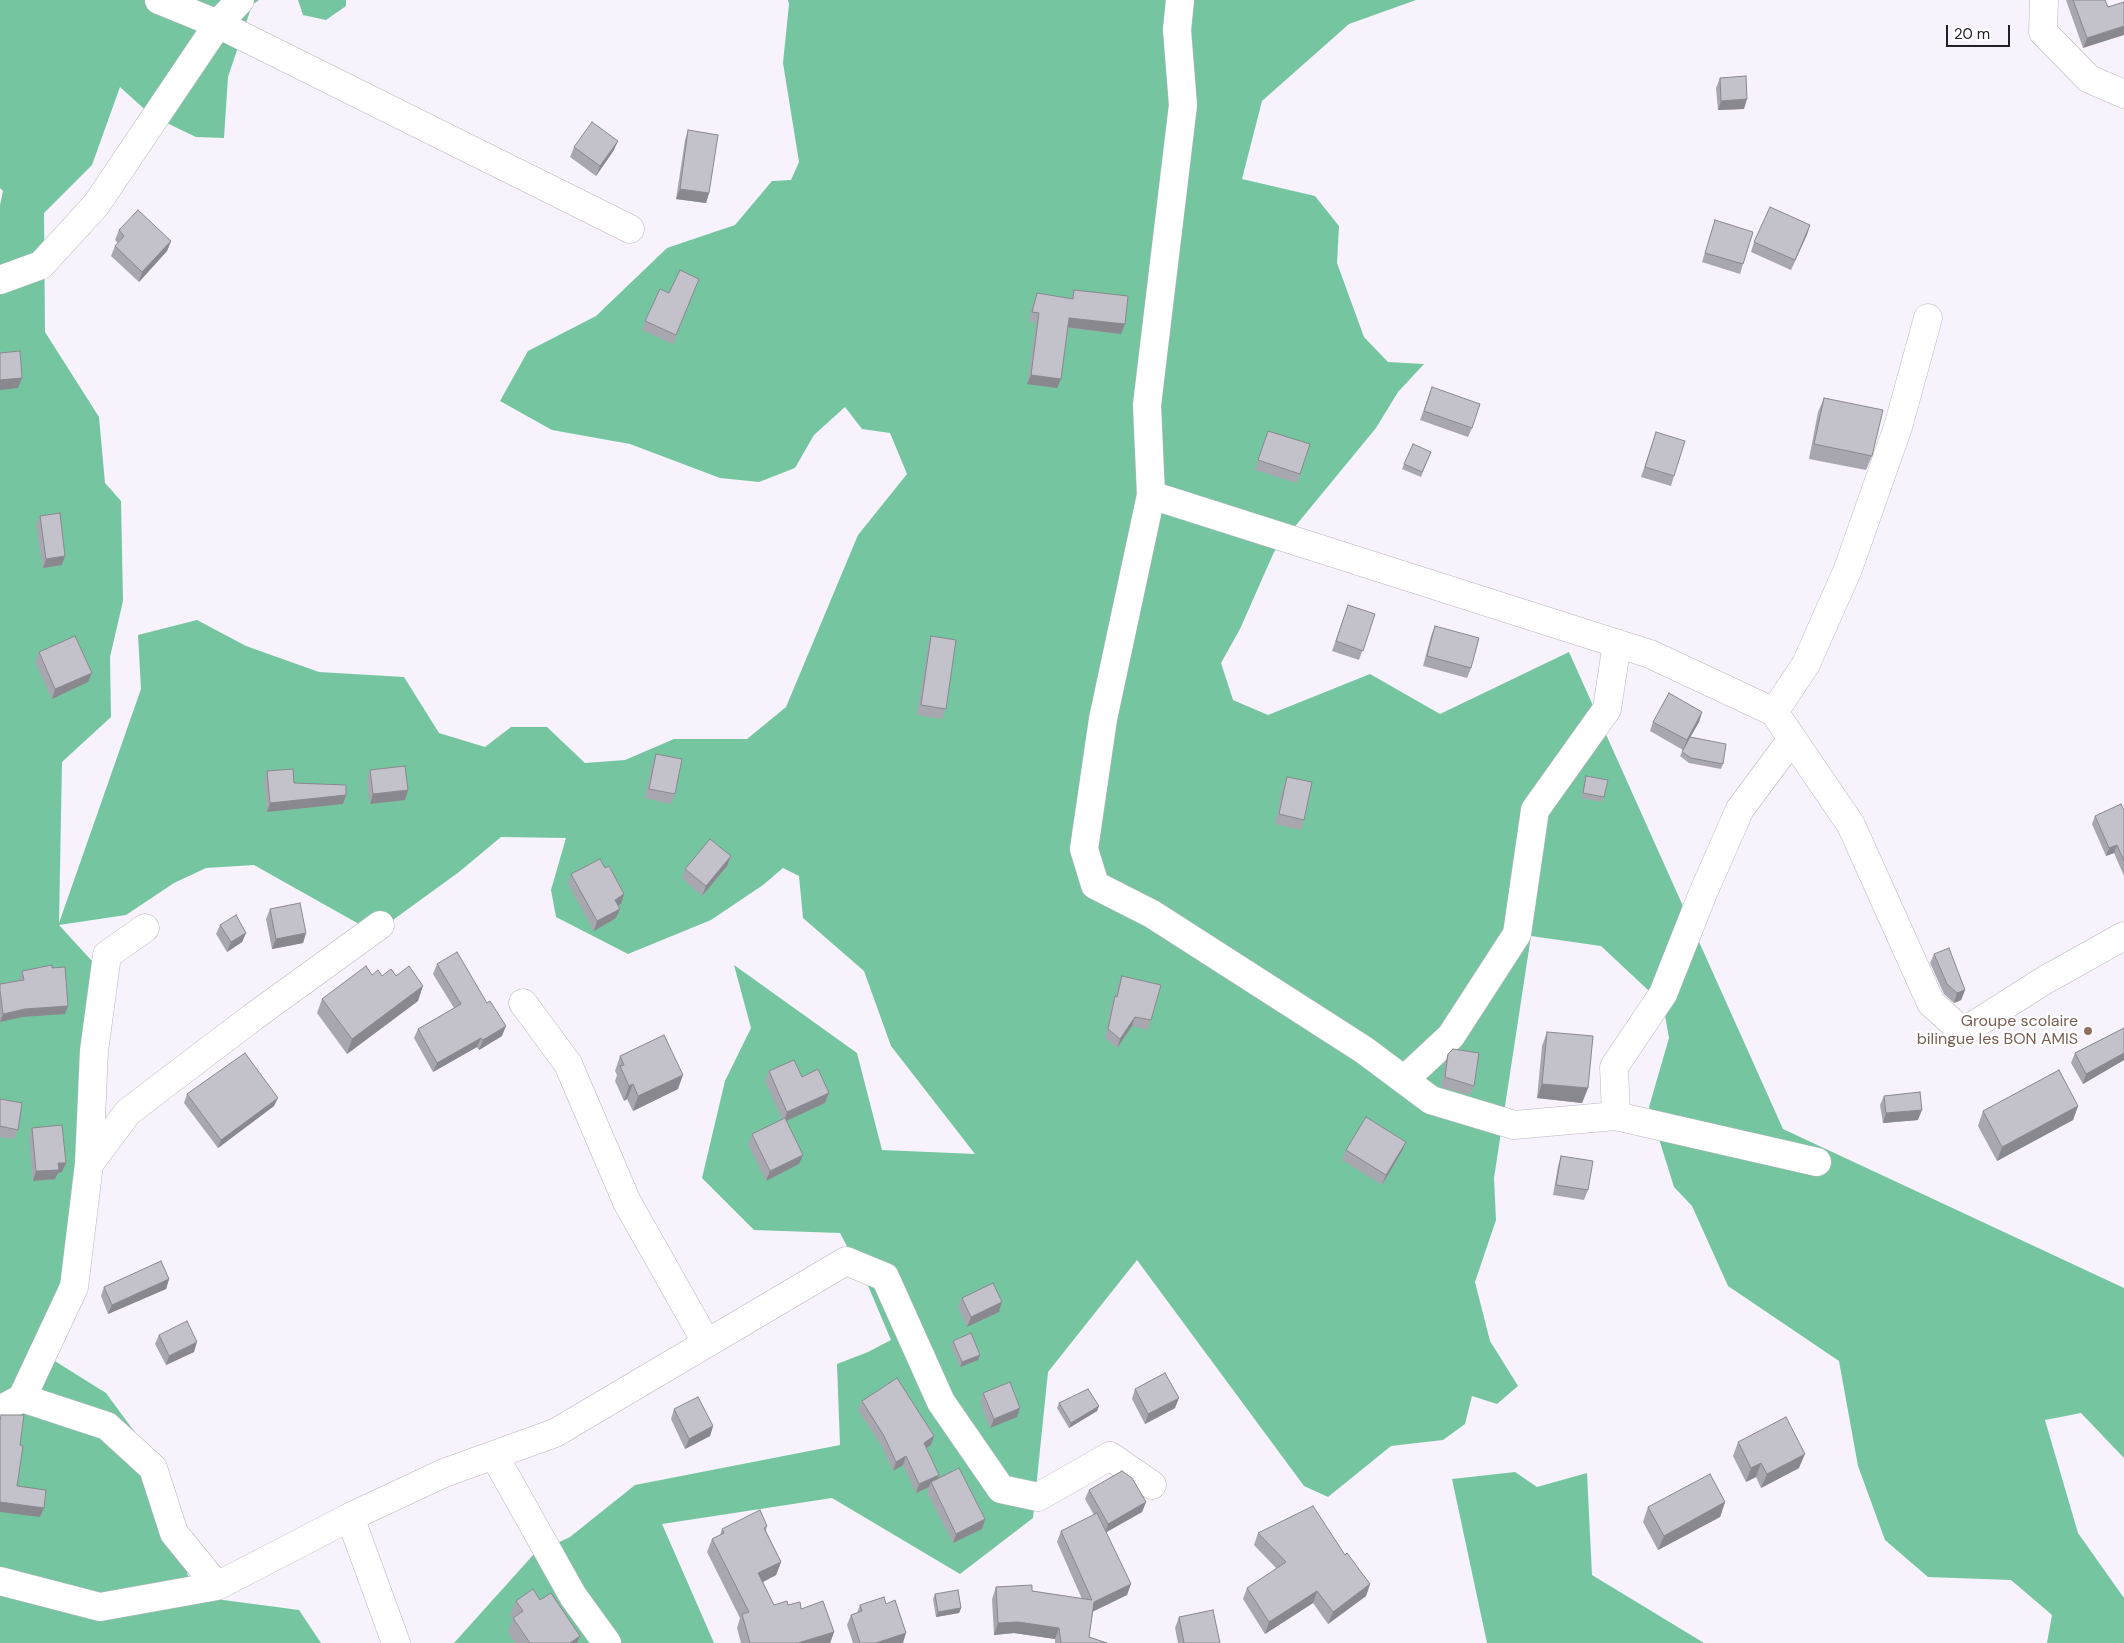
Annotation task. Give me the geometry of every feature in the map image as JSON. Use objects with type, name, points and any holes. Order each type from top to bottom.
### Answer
[{"type":"street","points":[[160,0],[218,24],[630,229]]},
{"type":"street","points":[[0,280],[41,265],[96,205],[218,24],[240,0]]},
{"type":"street","points":[[1180,0],[1177,30],[1183,105],[1147,405],[1151,495],[1103,720],[1084,849],[1095,885],[1152,914],[1364,1050],[1431,1100],[1514,1125],[1616,1116],[1817,1162]]},
{"type":"street","points":[[2044,0],[2043,32],[2089,79],[2124,94]]},
{"type":"street","points":[[1774,712],[1806,664],[1848,569],[1898,427],[1928,318]]},
{"type":"street","points":[[1151,495],[1650,654],[1774,712],[1851,826],[1931,1002],[1963,1032],[2045,980],[2124,936]]},
{"type":"street","points":[[1404,1080],[1451,1036],[1517,934],[1536,810],[1608,709],[1617,643]]},
{"type":"street","points":[[1616,1116],[1614,1067],[1663,994],[1703,893],[1740,809],[1792,738]]},
{"type":"street","points":[[89,1164],[128,1112],[253,1017],[380,925]]},
{"type":"street","points":[[145,928],[107,954],[94,1051],[89,1164],[74,1287],[11,1404],[107,1426],[153,1468],[174,1533],[217,1586]]},
{"type":"street","points":[[523,1003],[568,1064],[627,1202],[706,1342]]},
{"type":"street","points":[[0,1581],[100,1607],[217,1586],[350,1517],[444,1473],[554,1433],[846,1261],[885,1277],[941,1402],[1001,1489],[1038,1497],[1110,1456],[1152,1485]]},
{"type":"street","points":[[494,1454],[573,1596],[607,1643]]},
{"type":"street","points":[[350,1517],[396,1643]]},
{"type":"green space","points":[[0,0],[259,0],[252,5],[228,77],[224,138],[196,137],[152,116],[120,87],[92,165],[44,213],[45,332],[99,417],[105,483],[121,501],[123,601],[110,657],[111,717],[62,762],[59,923],[141,689],[138,635],[197,620],[246,646],[319,672],[404,677],[439,733],[485,747],[511,727],[547,727],[585,763],[625,760],[674,739],[747,739],[786,707],[858,535],[907,474],[890,433],[862,429],[845,407],[814,435],[795,468],[759,482],[720,478],[630,444],[552,430],[500,401],[528,351],[596,316],[667,248],[735,225],[772,181],[791,180],[799,162],[783,63],[788,0],[1416,0],[1349,24],[1262,101],[1242,179],[1315,196],[1339,226],[1337,263],[1364,337],[1388,362],[1424,364],[1398,392],[1376,428],[1274,552],[1240,629],[1221,663],[1233,700],[1268,715],[1370,674],[1440,714],[1569,652],[1783,1129],[2124,1288],[2124,1458],[2081,1413],[2045,1420],[2078,1533],[2124,1598],[2124,1643],[2047,1643],[2052,1615],[2011,1580],[1928,1577],[1885,1540],[1858,1466],[1839,1361],[1728,1286],[1692,1206],[1674,1187],[1649,1107],[1669,1038],[1663,1004],[1601,946],[1531,936],[1494,1178],[1496,1220],[1475,1282],[1490,1341],[1518,1386],[1497,1404],[1472,1396],[1465,1424],[1443,1440],[1391,1446],[1328,1497],[1304,1486],[1137,1260],[1048,1372],[1033,1518],[960,1574],[832,1498],[662,1524],[714,1643],[454,1643],[534,1554],[570,1537],[635,1485],[840,1445],[837,1364],[868,1352],[891,1340],[869,1288],[840,1233],[754,1230],[702,1178],[725,1081],[751,1028],[734,965],[857,1053],[882,1150],[975,1154],[891,1046],[864,971],[803,918],[799,876],[783,868],[763,885],[711,920],[628,954],[556,917],[551,890],[566,838],[501,837],[459,872],[375,933],[254,865],[206,868],[174,883],[126,915],[59,925],[114,985],[50,1358],[106,1393],[161,1468],[193,1596],[299,1610],[321,1643],[0,1643],[0,205],[3,191],[0,188]]},
{"type":"green space","points":[[298,0],[346,0],[346,6],[326,20],[303,15]]},
{"type":"green space","points":[[1515,1472],[1537,1487],[1587,1473],[1592,1575],[1704,1643],[1487,1643],[1452,1479]]},
{"type":"building","points":[[2073,0],[2105,0],[2108,7],[2124,2],[2124,26],[2087,38]]},
{"type":"building","points":[[1746,76],[1747,99],[1721,101],[1720,78]]},
{"type":"building","points":[[592,122],[618,141],[600,166],[574,147]]},
{"type":"building","points":[[688,130],[718,135],[709,193],[680,189]]},
{"type":"building","points":[[1770,207],[1810,225],[1795,260],[1754,242]]},
{"type":"building","points":[[138,210],[171,241],[142,272],[115,246],[124,236],[119,230]]},
{"type":"building","points":[[1715,220],[1753,232],[1743,264],[1705,253]]},
{"type":"building","points":[[680,270],[699,279],[676,335],[645,321],[660,289],[669,293]]},
{"type":"building","points":[[1074,290],[1128,296],[1125,324],[1069,318],[1061,379],[1031,375],[1039,313],[1032,312],[1037,293],[1073,299]]},
{"type":"building","points":[[20,351],[22,378],[0,380],[0,353]]},
{"type":"building","points":[[1432,387],[1480,404],[1472,428],[1424,411]]},
{"type":"building","points":[[1824,398],[1883,410],[1872,456],[1814,444]]},
{"type":"building","points":[[1268,431],[1310,444],[1300,474],[1258,460]]},
{"type":"building","points":[[1656,432],[1685,441],[1674,476],[1645,467]]},
{"type":"building","points":[[1413,444],[1431,452],[1422,472],[1404,464]]},
{"type":"building","points":[[60,513],[65,556],[46,559],[40,516]]},
{"type":"building","points":[[1348,605],[1375,614],[1363,651],[1336,641]]},
{"type":"building","points":[[1435,626],[1479,638],[1471,668],[1427,656]]},
{"type":"building","points":[[75,636],[92,673],[55,689],[39,652]]},
{"type":"building","points":[[931,636],[956,640],[946,709],[921,705]]},
{"type":"building","points":[[1669,693],[1702,712],[1687,740],[1653,722]]},
{"type":"building","points":[[1690,737],[1726,744],[1723,764],[1691,758],[1682,752]]},
{"type":"building","points":[[656,754],[682,759],[675,794],[649,789]]},
{"type":"building","points":[[405,766],[408,790],[373,794],[370,770]]},
{"type":"building","points":[[293,769],[294,783],[346,785],[346,795],[270,803],[267,771]]},
{"type":"building","points":[[1586,776],[1608,780],[1604,797],[1583,793]]},
{"type":"building","points":[[1287,777],[1312,782],[1304,820],[1279,814]]},
{"type":"building","points":[[2121,804],[2124,810],[2124,861],[2117,845],[2109,848],[2095,816]]},
{"type":"building","points":[[710,839],[731,856],[706,886],[685,869]]},
{"type":"building","points":[[600,859],[605,868],[609,866],[624,894],[615,900],[620,909],[597,921],[571,874]]},
{"type":"building","points":[[300,903],[306,933],[276,939],[270,909]]},
{"type":"building","points":[[236,915],[246,933],[231,942],[220,925]]},
{"type":"building","points":[[1949,948],[1965,990],[1957,993],[1947,984],[1934,954]]},
{"type":"building","points":[[457,952],[487,1003],[490,1001],[506,1026],[437,1063],[418,1029],[461,1004],[437,964]]},
{"type":"building","points":[[52,965],[52,968],[65,967],[68,1006],[25,1009],[3,1014],[0,984],[24,980],[22,971]]},
{"type":"building","points":[[366,966],[372,975],[378,970],[382,976],[391,969],[396,976],[409,966],[423,986],[352,1039],[322,999]]},
{"type":"building","points":[[1122,976],[1161,985],[1151,1020],[1135,1017],[1120,1039],[1108,1029],[1115,996],[1117,997]]},
{"type":"building","points":[[2124,1028],[2124,1053],[2086,1074],[2075,1053]]},
{"type":"building","points":[[1547,1032],[1593,1036],[1588,1088],[1542,1084]]},
{"type":"building","points":[[664,1035],[683,1075],[638,1096],[633,1084],[629,1086],[620,1066],[624,1065],[620,1056]]},
{"type":"building","points":[[1453,1049],[1479,1053],[1474,1086],[1445,1077],[1448,1054]]},
{"type":"building","points":[[245,1053],[278,1098],[221,1140],[187,1094]]},
{"type":"building","points":[[794,1060],[802,1077],[818,1069],[829,1093],[787,1112],[769,1071]]},
{"type":"building","points":[[2059,1070],[2078,1106],[2002,1147],[1983,1111]]},
{"type":"building","points":[[1920,1092],[1922,1110],[1886,1113],[1884,1096]]},
{"type":"building","points":[[0,1099],[22,1103],[18,1130],[0,1126]]},
{"type":"building","points":[[1366,1117],[1406,1142],[1386,1175],[1346,1150]]},
{"type":"building","points":[[785,1118],[803,1155],[770,1171],[752,1134]]},
{"type":"building","points":[[62,1125],[66,1163],[58,1163],[59,1170],[36,1171],[32,1128]]},
{"type":"building","points":[[1561,1156],[1593,1161],[1588,1190],[1556,1185]]},
{"type":"building","points":[[161,1261],[169,1279],[112,1305],[104,1287]]},
{"type":"building","points":[[993,1283],[1002,1302],[971,1317],[962,1298]]},
{"type":"building","points":[[187,1321],[197,1342],[169,1356],[159,1335]]},
{"type":"building","points":[[971,1333],[980,1355],[962,1362],[953,1341]]},
{"type":"building","points":[[1165,1373],[1179,1398],[1148,1414],[1135,1389]]},
{"type":"building","points":[[897,1378],[934,1436],[924,1443],[939,1475],[919,1484],[906,1456],[896,1462],[884,1436],[862,1401]]},
{"type":"building","points":[[1010,1382],[1020,1408],[994,1419],[983,1393]]},
{"type":"building","points":[[1088,1389],[1099,1406],[1071,1423],[1059,1403]]},
{"type":"building","points":[[698,1397],[713,1426],[689,1439],[674,1409]]},
{"type":"building","points":[[1,1415],[24,1415],[20,1445],[23,1446],[17,1486],[46,1490],[44,1508],[0,1502]]},
{"type":"building","points":[[1786,1417],[1805,1454],[1767,1474],[1761,1463],[1751,1468],[1738,1442]]},
{"type":"building","points":[[959,1468],[985,1519],[956,1534],[931,1482]]},
{"type":"building","points":[[1122,1471],[1132,1478],[1146,1502],[1108,1524],[1089,1490]]},
{"type":"building","points":[[1710,1474],[1725,1502],[1664,1536],[1648,1507]]},
{"type":"building","points":[[1313,1506],[1345,1555],[1347,1553],[1370,1584],[1333,1612],[1317,1591],[1269,1622],[1247,1588],[1286,1562],[1258,1533]]},
{"type":"building","points":[[760,1510],[767,1526],[764,1528],[781,1562],[758,1573],[774,1605],[787,1601],[788,1605],[800,1602],[801,1609],[823,1601],[834,1632],[798,1643],[750,1643],[742,1614],[749,1612],[712,1539],[724,1533],[722,1529]]},
{"type":"building","points":[[1097,1513],[1131,1584],[1094,1602],[1089,1637],[1107,1643],[1061,1643],[1059,1628],[1018,1622],[998,1623],[996,1587],[1032,1585],[1032,1591],[1092,1600],[1061,1531]]},
{"type":"building","points":[[533,1589],[540,1600],[551,1593],[580,1636],[570,1643],[530,1643],[513,1618],[523,1611],[516,1601]]},
{"type":"building","points":[[958,1590],[961,1608],[938,1612],[935,1594]]},
{"type":"building","points":[[884,1597],[886,1604],[895,1600],[906,1633],[876,1643],[860,1643],[851,1615],[862,1611],[860,1605]]},
{"type":"building","points":[[1213,1610],[1220,1643],[1184,1643],[1179,1617]]},
{"type":"place","name":"Groupe scolaire bilingue les BON AMIS","points":[[2088,1031]]}]
